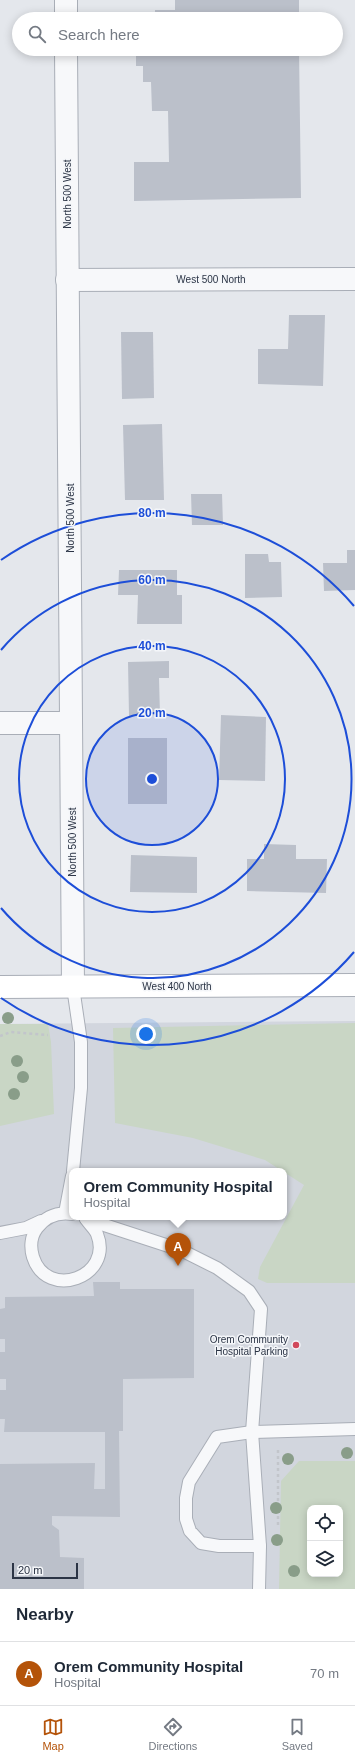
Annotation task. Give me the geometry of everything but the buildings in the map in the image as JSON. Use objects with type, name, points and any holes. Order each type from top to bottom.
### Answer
[{"type":"main road","name":"West 400 North","points":[[0,987],[355,985]]},
{"type":"street","points":[[66,0],[66,12]]},
{"type":"street","name":"North 500 West","points":[[66,56],[72,987]]},
{"type":"street","name":"West 500 North","points":[[67,280],[355,279]]},
{"type":"street","points":[[0,723],[71,723]]},
{"type":"lane","points":[[72,987],[81,1042],[81,1088],[73,1168]]},
{"type":"lane","points":[[0,1233],[26,1228],[54,1215],[69,1213]]},
{"type":"lane","points":[[42,1221],[35,1231],[31,1243],[35,1263],[44,1274],[60,1281],[82,1277],[91,1270],[98,1259],[100,1247],[97,1233],[85,1220]]},
{"type":"lane","points":[[89,1220],[181,1250],[217,1268],[249,1291],[262,1309],[252,1432],[260,1546],[259,1589]]},
{"type":"lane","points":[[260,1546],[219,1546],[201,1543],[190,1531],[186,1519],[186,1498],[189,1482],[217,1437],[252,1432],[355,1429]]},
{"type":"path","points":[[0,1036],[11,1032],[48,1035]]},
{"type":"path","points":[[278,1450],[278,1527]]},
{"type":"shaded area","points":[[355,1021],[355,1589],[0,1589],[0,1024]]},
{"type":"green space","points":[[355,1023],[355,1283],[267,1283],[258,1279],[260,1267],[285,1220],[287,1220],[287,1217],[304,1185],[287,1174],[287,1168],[277,1168],[265,1160],[193,1138],[115,1123],[113,1028]]},
{"type":"green space","points":[[0,1024],[48,1024],[51,1042],[54,1114],[0,1126]]},
{"type":"green space","points":[[299,1461],[355,1461],[355,1589],[279,1589],[281,1481]]},
{"type":"place","name":"Orem Community Hospital","points":[[178,1266]]},
{"type":"place","name":"Orem Community Hospital Parking","points":[[296,1345]]}]
